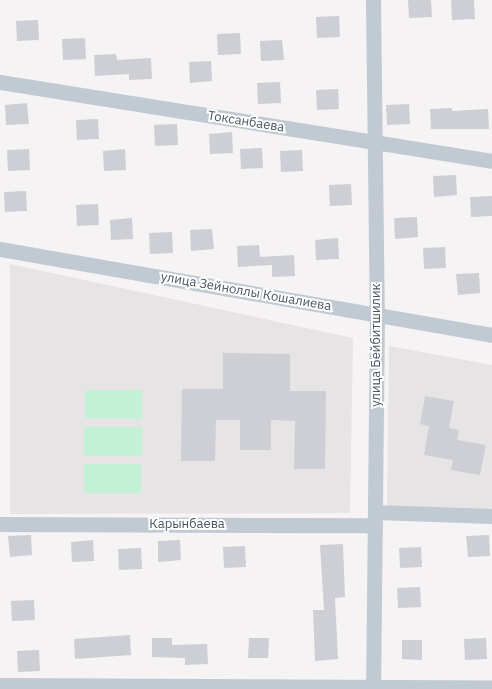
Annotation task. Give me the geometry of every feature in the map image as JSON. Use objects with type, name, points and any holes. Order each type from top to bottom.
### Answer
[{"type":"street","name":"улица Бейбитшилик","points":[[373,0],[377,315],[373,688]]},
{"type":"street","name":"Токсанбаева","points":[[0,82],[492,161]]},
{"type":"street","name":"улица Зейноллы Кошалиева","points":[[0,249],[492,334]]},
{"type":"street","name":"Карынбаева","points":[[0,524],[492,516]]},
{"type":"street","points":[[0,685],[492,688]]},
{"type":"shaded area","points":[[10,264],[353,338],[350,513],[10,514]]},
{"type":"shaded area","points":[[389,346],[492,365],[492,511],[387,507]]},
{"type":"green space","points":[[85,390],[142,390],[142,419],[85,418]]},
{"type":"green space","points":[[84,427],[142,427],[142,456],[84,456]]},
{"type":"green space","points":[[84,464],[141,464],[141,493],[84,493]]},
{"type":"building","points":[[408,0],[431,0],[432,17],[409,18]]},
{"type":"building","points":[[451,0],[474,0],[475,19],[452,20]]},
{"type":"building","points":[[339,16],[340,37],[317,38],[316,17]]},
{"type":"building","points":[[38,20],[39,40],[17,41],[16,21]]},
{"type":"building","points":[[240,33],[241,54],[218,55],[217,34]]},
{"type":"building","points":[[85,38],[86,59],[63,60],[62,39]]},
{"type":"building","points":[[282,40],[284,60],[261,61],[260,41]]},
{"type":"building","points":[[116,54],[117,60],[151,58],[152,79],[129,80],[129,74],[95,76],[94,55]]},
{"type":"building","points":[[211,61],[212,81],[190,83],[189,62]]},
{"type":"building","points":[[280,82],[281,103],[258,104],[257,83]]},
{"type":"building","points":[[338,89],[339,109],[317,110],[316,90]]},
{"type":"building","points":[[27,103],[29,124],[6,125],[5,105]]},
{"type":"building","points":[[409,104],[410,124],[387,125],[386,105]]},
{"type":"building","points":[[452,108],[452,111],[488,109],[489,129],[431,129],[430,109]]},
{"type":"building","points":[[98,119],[99,139],[77,140],[76,120]]},
{"type":"building","points":[[177,124],[178,145],[155,146],[154,125]]},
{"type":"building","points":[[232,132],[233,153],[210,154],[209,134]]},
{"type":"building","points":[[262,148],[263,168],[241,169],[240,149]]},
{"type":"building","points":[[29,149],[30,170],[8,171],[7,150]]},
{"type":"building","points":[[125,149],[126,170],[104,171],[103,151]]},
{"type":"building","points":[[302,150],[303,171],[281,172],[280,151]]},
{"type":"building","points":[[456,175],[457,195],[434,197],[433,176]]},
{"type":"building","points":[[351,184],[352,205],[330,206],[329,185]]},
{"type":"building","points":[[26,191],[27,211],[5,212],[4,192]]},
{"type":"building","points":[[492,196],[492,216],[471,217],[470,197]]},
{"type":"building","points":[[98,204],[99,225],[77,226],[76,205]]},
{"type":"building","points":[[417,217],[418,237],[395,239],[394,218]]},
{"type":"building","points":[[132,218],[133,239],[111,240],[110,220]]},
{"type":"building","points":[[212,229],[214,249],[191,251],[190,230]]},
{"type":"building","points":[[172,232],[173,253],[150,254],[149,233]]},
{"type":"building","points":[[338,238],[339,259],[316,260],[315,240]]},
{"type":"building","points":[[259,245],[260,257],[294,255],[295,276],[272,277],[272,265],[238,267],[237,246]]},
{"type":"building","points":[[445,247],[446,268],[424,269],[423,248]]},
{"type":"building","points":[[479,273],[480,293],[458,295],[456,274]]},
{"type":"building","points":[[223,353],[290,354],[290,391],[326,391],[325,469],[294,469],[295,421],[271,420],[271,450],[240,450],[240,420],[216,420],[215,461],[181,461],[182,389],[223,389]]},
{"type":"building","points":[[425,396],[454,401],[449,428],[459,430],[457,440],[486,445],[480,475],[451,470],[453,460],[424,455],[429,426],[420,424]]},
{"type":"building","points":[[31,535],[32,555],[10,557],[8,536]]},
{"type":"building","points":[[489,535],[490,556],[468,557],[466,536]]},
{"type":"building","points":[[93,540],[94,561],[72,562],[71,542]]},
{"type":"building","points":[[180,540],[181,560],[158,562],[158,541]]},
{"type":"building","points":[[343,544],[345,597],[335,598],[338,659],[315,661],[313,610],[324,610],[320,545]]},
{"type":"building","points":[[245,546],[246,567],[224,568],[223,547]]},
{"type":"building","points":[[421,547],[422,567],[400,568],[399,548]]},
{"type":"building","points":[[141,548],[142,569],[119,570],[118,549]]},
{"type":"building","points":[[420,587],[421,607],[398,608],[397,588]]},
{"type":"building","points":[[34,600],[35,620],[12,621],[11,601]]},
{"type":"building","points":[[130,635],[131,655],[75,659],[74,639]]},
{"type":"building","points":[[152,638],[172,638],[172,645],[207,644],[208,664],[185,665],[185,658],[152,657]]},
{"type":"building","points":[[249,638],[269,638],[268,658],[248,658]]},
{"type":"building","points":[[486,638],[487,659],[465,660],[464,639]]},
{"type":"building","points":[[402,640],[422,640],[422,660],[402,659]]},
{"type":"building","points":[[39,650],[40,671],[18,672],[17,651]]}]
